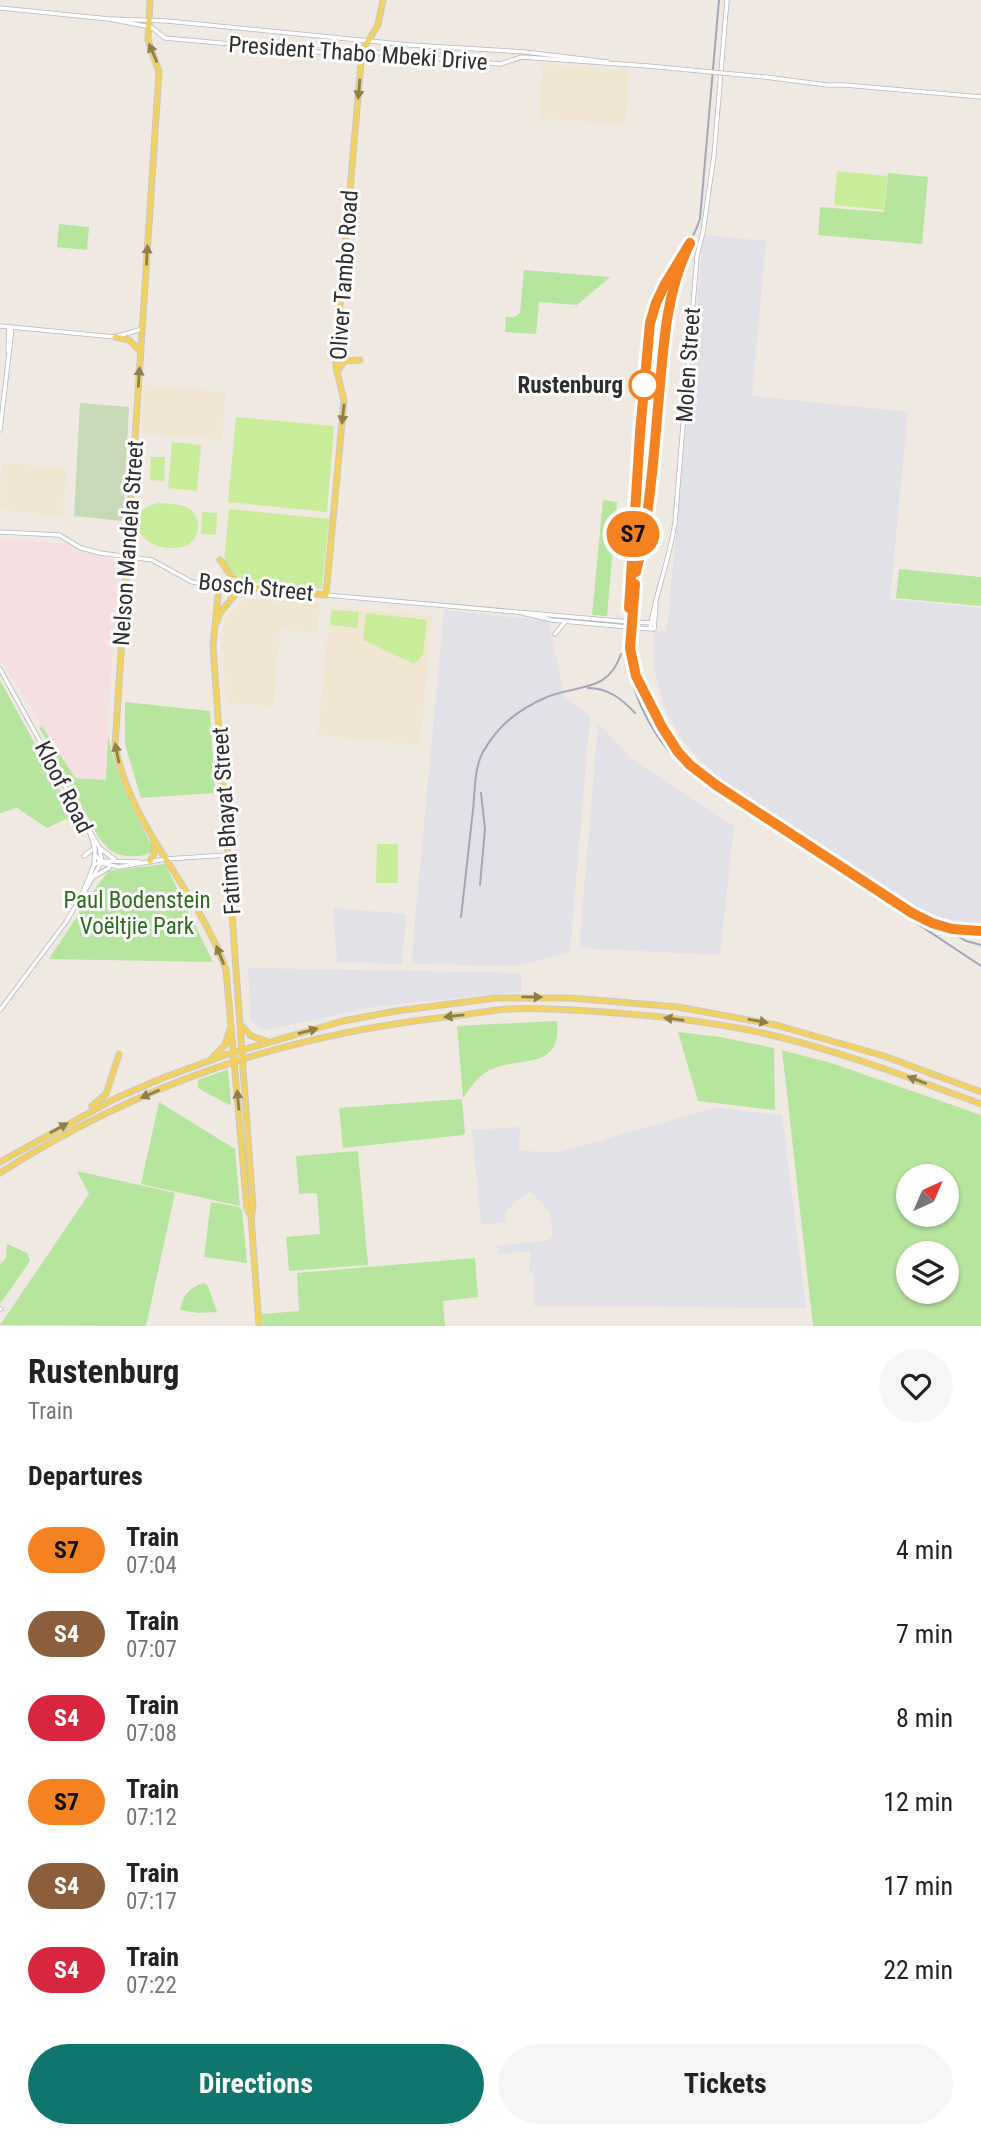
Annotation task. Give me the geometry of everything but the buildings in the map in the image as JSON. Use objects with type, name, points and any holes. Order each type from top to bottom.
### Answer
[{"type":"main road","name":"Nelson Mandela Street","points":[[150,0],[148,40],[159,72],[115,745],[128,790],[211,934],[228,980],[247,1209],[251,1216]]},
{"type":"main road","points":[[362,51],[370,42],[380,19],[383,0]]},
{"type":"main road","name":"Oliver Tambo Road","points":[[326,595],[344,401],[337,371],[337,347],[362,51]]},
{"type":"main road","points":[[115,337],[129,341],[141,352]]},
{"type":"main road","points":[[337,371],[345,361],[360,360]]},
{"type":"main road","points":[[215,660],[218,616],[244,586],[235,581],[220,561]]},
{"type":"main road","name":"Bosch Street","points":[[219,585],[326,595]]},
{"type":"main road","name":"Fatima Bhayat Street","points":[[219,585],[214,621],[215,660],[253,1208],[251,1216]]},
{"type":"main road","points":[[150,861],[154,854],[153,837]]},
{"type":"main road","points":[[0,1162],[82,1115],[149,1083],[234,1052],[343,1021],[496,998],[571,998],[678,1007],[776,1025],[884,1056],[981,1091]]},
{"type":"main road","points":[[0,1173],[60,1137],[120,1106],[243,1057],[316,1038],[396,1023],[508,1009],[649,1016],[774,1035],[880,1066],[981,1104]]},
{"type":"main road","points":[[206,1062],[225,1045],[232,1022]]},
{"type":"main road","points":[[240,1024],[251,1036],[268,1042]]},
{"type":"main road","points":[[244,1074],[247,1066],[259,1053]]},
{"type":"main road","points":[[82,1115],[107,1094],[119,1054]]},
{"type":"main road","points":[[251,1216],[259,1326]]},
{"type":"street","name":"Molen Street","points":[[655,603],[672,547],[697,256],[704,232],[714,155],[727,0]]},
{"type":"street","name":"President Thabo Mbeki Drive","points":[[0,8],[148,23],[354,38],[370,42],[525,52],[827,85],[981,97]]},
{"type":"street","name":"President Thabo Mbeki Drive","points":[[148,23],[165,38],[351,55],[362,51],[500,64],[522,57],[611,62]]},
{"type":"street","points":[[0,326],[115,337],[142,329]]},
{"type":"street","points":[[0,430],[11,327]]},
{"type":"street","name":"Bosch Street","points":[[0,532],[59,535],[89,550],[156,561],[195,583],[219,585]]},
{"type":"street","name":"Bosch Street","points":[[326,595],[618,623],[636,628],[652,626]]},
{"type":"street","points":[[652,626],[655,603]]},
{"type":"street","points":[[652,626],[655,603]]},
{"type":"street","points":[[644,623],[653,612]]},
{"type":"street","name":"Bosch Street","points":[[522,613],[565,622],[636,622],[652,626]]},
{"type":"street","points":[[555,634],[565,622]]},
{"type":"street","name":"Kloof Road","points":[[0,669],[97,847],[94,864],[81,897],[61,929],[0,1010]]},
{"type":"street","points":[[84,856],[97,847]]},
{"type":"street","points":[[97,847],[117,861]]},
{"type":"street","points":[[81,897],[101,862],[97,847]]},
{"type":"street","points":[[95,853],[101,862],[111,867]]},
{"type":"street","points":[[95,876],[111,867],[139,862],[229,855]]},
{"type":"street","points":[[94,864],[139,862]]},
{"type":"shaded area","points":[[543,64],[629,71],[625,125],[538,118]]},
{"type":"shaded area","points":[[703,235],[766,241],[752,396],[908,412],[890,599],[981,608],[981,927],[966,929],[939,922],[714,774],[684,742],[664,707],[654,668],[653,631],[667,631]]},
{"type":"shaded area","points":[[144,385],[226,392],[222,440],[140,432]]},
{"type":"shaded area","points":[[2,462],[67,469],[62,516],[0,510]]},
{"type":"shaded area","points":[[0,538],[70,544],[70,547],[110,559],[119,574],[109,698],[106,780],[75,778],[0,659]]},
{"type":"shaded area","points":[[247,598],[320,603],[317,633],[280,630],[273,706],[226,703],[222,642],[224,618]]},
{"type":"shaded area","points":[[330,607],[432,616],[420,745],[318,735]]},
{"type":"shaded area","points":[[444,610],[548,621],[565,697],[590,716],[570,952],[519,966],[411,964]]},
{"type":"shaded area","points":[[598,724],[631,758],[734,826],[720,955],[579,948]]},
{"type":"shaded area","points":[[333,908],[406,914],[402,964],[337,962]]},
{"type":"shaded area","points":[[248,968],[521,973],[521,992],[379,1006],[270,1029],[259,1028],[251,1021]]},
{"type":"shaded area","points":[[715,1108],[782,1115],[806,1308],[534,1306],[534,1273],[529,1273],[531,1251],[499,1254],[497,1246],[549,1240],[553,1235],[549,1211],[532,1193],[527,1193],[505,1212],[505,1223],[481,1224],[472,1130],[520,1127],[519,1151],[559,1152]]},
{"type":"green space","points":[[837,171],[887,176],[884,210],[834,205]]},
{"type":"green space","points":[[888,173],[928,177],[922,244],[818,235],[820,207],[884,212]]},
{"type":"green space","points":[[59,224],[89,227],[87,250],[57,247]]},
{"type":"green space","points":[[524,270],[610,277],[577,305],[539,302],[536,334],[505,332],[506,317],[514,317],[520,313]]},
{"type":"green space","points":[[80,403],[129,407],[123,521],[74,516]]},
{"type":"green space","points":[[236,417],[334,426],[327,512],[228,502]]},
{"type":"green space","points":[[172,442],[201,445],[197,491],[168,488]]},
{"type":"green space","points":[[151,457],[165,457],[164,481],[150,480]]},
{"type":"green space","points":[[603,500],[617,502],[607,616],[592,615]]},
{"type":"green space","points":[[158,503],[183,506],[194,514],[197,531],[187,545],[166,548],[154,545],[139,531],[139,514]]},
{"type":"green space","points":[[229,509],[329,519],[322,589],[239,581],[224,561]]},
{"type":"green space","points":[[202,512],[217,513],[216,535],[201,534]]},
{"type":"green space","points":[[899,569],[981,577],[981,606],[896,598]]},
{"type":"green space","points":[[332,610],[359,612],[357,628],[330,625]]},
{"type":"green space","points":[[366,613],[427,620],[423,655],[414,664],[363,640]]},
{"type":"green space","points":[[0,680],[82,830],[66,819],[47,828],[17,808],[0,813]]},
{"type":"green space","points":[[125,702],[210,711],[215,793],[141,798],[125,744]]},
{"type":"green space","points":[[41,725],[75,778],[106,780],[108,735],[120,778],[151,844],[151,852],[142,856],[117,854],[98,836],[40,729]]},
{"type":"green space","points":[[377,844],[398,844],[398,883],[376,883]]},
{"type":"green space","name":"Paul Bodenstein Voëltjie Park","points":[[165,864],[213,962],[49,959],[109,871]]},
{"type":"green space","points":[[557,1021],[557,1037],[553,1048],[546,1055],[490,1070],[471,1086],[463,1098],[457,1026]]},
{"type":"green space","points":[[678,1032],[721,1037],[774,1048],[775,1110],[698,1101]]},
{"type":"green space","points":[[782,1050],[834,1064],[981,1115],[981,1326],[813,1326]]},
{"type":"green space","points":[[228,1069],[229,1105],[198,1088],[198,1080]]},
{"type":"green space","points":[[462,1099],[463,1135],[343,1148],[339,1108]]},
{"type":"green space","points":[[159,1102],[235,1149],[240,1206],[141,1184]]},
{"type":"green space","points":[[358,1151],[368,1265],[289,1271],[286,1237],[320,1234],[317,1193],[299,1194],[296,1156]]},
{"type":"green space","points":[[77,1171],[175,1193],[146,1326],[0,1325],[89,1194]]},
{"type":"green space","points":[[211,1202],[239,1207],[242,1210],[247,1263],[204,1257]]},
{"type":"green space","points":[[7,1244],[27,1253],[30,1261],[0,1304],[0,1264],[6,1258]]},
{"type":"green space","points":[[475,1258],[478,1297],[443,1301],[445,1326],[263,1326],[262,1314],[299,1311],[297,1273]]},
{"type":"green space","points":[[204,1283],[208,1286],[217,1312],[180,1310],[188,1293]]},
{"type":"railway","points":[[719,0],[700,219],[657,303],[649,338],[626,631],[635,689],[641,707],[660,740],[686,770],[981,966]]},
{"type":"railway","points":[[639,558],[649,512],[664,340],[675,278]]},
{"type":"railway","points":[[461,917],[475,780],[483,752],[502,726],[518,713],[547,697],[600,681],[615,667],[621,654]]},
{"type":"railway","points":[[588,688],[614,695],[635,713]]},
{"type":"railway","points":[[480,885],[485,829],[481,793]]},
{"type":"railway","points":[[921,918],[952,930],[981,931]]},
{"type":"railway","points":[[954,934],[981,945]]},
{"type":"train","name":"S7","points":[[636,572],[649,512],[665,326],[676,275],[690,243],[665,284],[650,323],[633,524],[629,608],[635,584],[630,648],[636,676],[672,743],[697,772],[923,919],[962,932],[981,931]]},
{"type":"place","name":"Rustenburg","points":[[644,385]]}]
